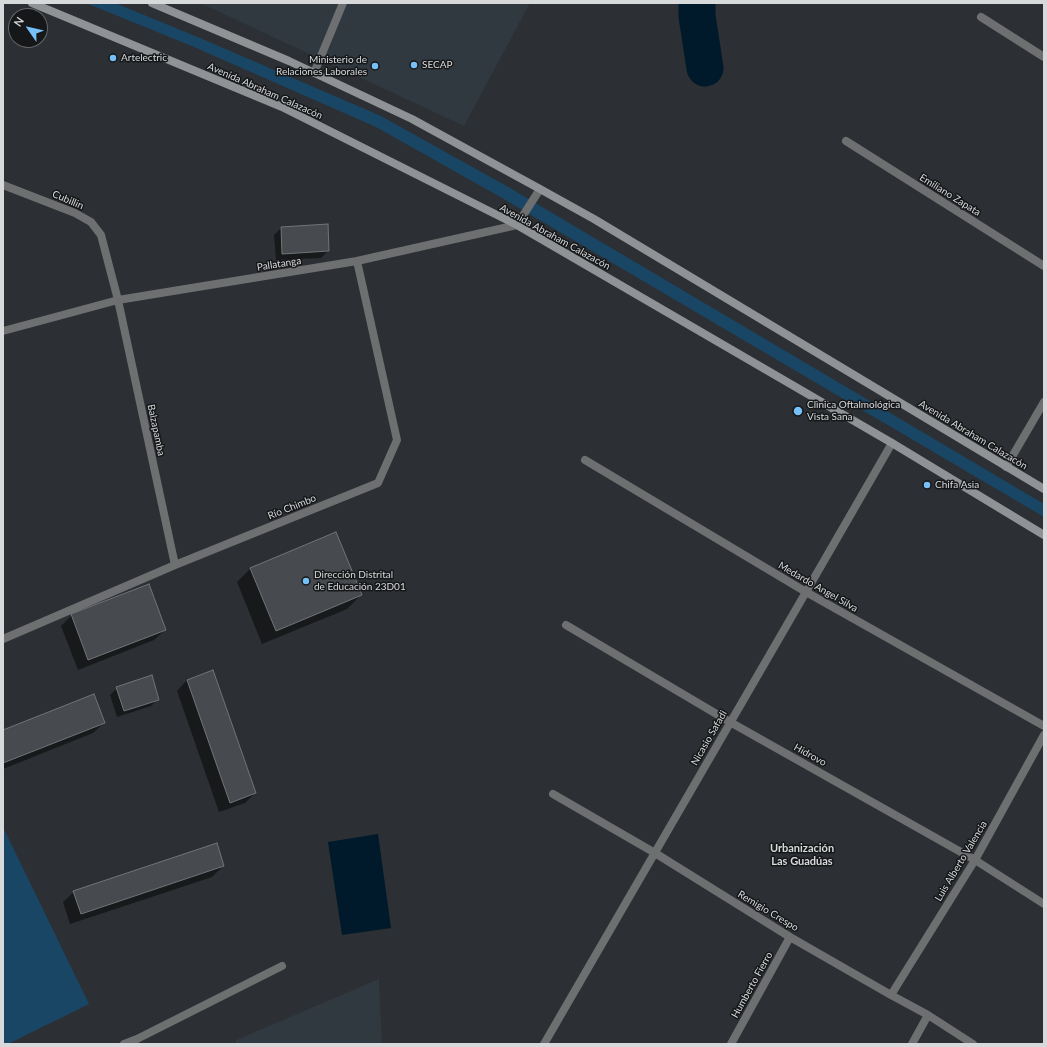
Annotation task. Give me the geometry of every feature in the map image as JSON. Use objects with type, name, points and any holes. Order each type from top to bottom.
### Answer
[{"type":"main road","name":"Avenida Abraham Calazacón","points":[[32,3],[282,107],[517,225],[892,443],[1044,535]]},
{"type":"main road","name":"Avenida Abraham Calazacón","points":[[152,3],[289,61],[412,119],[594,220],[1044,489]]},
{"type":"street","points":[[314,73],[343,3]]},
{"type":"street","points":[[981,17],[1044,57]]},
{"type":"street","name":"Emiliano Zapata","points":[[846,141],[1044,266]]},
{"type":"street","name":"Cubillin","points":[[3,185],[75,213],[91,222],[101,235],[118,300]]},
{"type":"street","points":[[517,225],[540,189]]},
{"type":"street","name":"Pallatanga","points":[[3,331],[118,300],[357,262],[517,225]]},
{"type":"street","name":"Río Chimbo","points":[[3,639],[175,565],[378,483],[397,440],[357,262]]},
{"type":"street","name":"Balzapamba","points":[[118,300],[175,565]]},
{"type":"street","points":[[1006,467],[1044,402]]},
{"type":"street","name":"Nicasio Safadi","points":[[544,1044],[892,443]]},
{"type":"street","name":"Medardo Angel Silva","points":[[585,460],[806,592],[1044,726]]},
{"type":"street","name":"Hidrovo","points":[[566,625],[730,722],[975,860],[1044,904]]},
{"type":"street","name":"Luis Alberto Valencia","points":[[891,995],[975,860],[1044,735]]},
{"type":"street","name":"Remigio Crespo","points":[[553,794],[654,853],[790,937],[928,1015],[973,1044]]},
{"type":"street","name":"Humberto Fierro","points":[[730,1044],[790,937]]},
{"type":"street","points":[[124,1044],[137,1039],[282,966]]},
{"type":"street","points":[[912,1044],[928,1015]]},
{"type":"shaded area","points":[[86,3],[115,3],[381,116],[510,188],[1044,504],[1044,517],[502,198],[376,127],[194,47]]},
{"type":"shaded area","name":"SECAP","points":[[200,3],[530,3],[464,126]]},
{"type":"shaded area","points":[[3,827],[89,1004],[8,1044],[3,1044]]},
{"type":"shaded area","points":[[378,834],[391,928],[342,935],[328,842]]},
{"type":"shaded area","points":[[379,979],[382,1044],[236,1044],[236,1040]]},
{"type":"building","points":[[328,224],[329,251],[282,254],[281,227]]},
{"type":"building","name":"Dirección Distrital de Educación 23D01","points":[[336,532],[362,595],[276,631],[250,568]]},
{"type":"building","points":[[149,584],[166,630],[88,660],[71,614]]},
{"type":"building","points":[[213,670],[256,793],[230,803],[187,680]]},
{"type":"building","points":[[152,675],[159,700],[124,711],[116,687]]},
{"type":"building","points":[[94,694],[105,723],[3,763],[3,730]]},
{"type":"building","points":[[217,843],[224,866],[81,914],[73,891]]},
{"type":"waterway","points":[[697,3],[697,16],[705,68]]},
{"type":"place","name":"Artelectric","points":[[113,58]]},
{"type":"place","name":"SECAP","points":[[414,65]]},
{"type":"place","name":"Ministerio de Relaciones Laborales","points":[[375,66]]},
{"type":"place","name":"Clìnica Oftalmológica Vista Sana","points":[[798,411]]},
{"type":"place","name":"Chifa Asia","points":[[927,485]]},
{"type":"place","name":"Dirección Distrital de Educación 23D01","points":[[306,581]]},
{"type":"district","name":"Urbanización Las Guadúas","points":[[802,854]]}]
